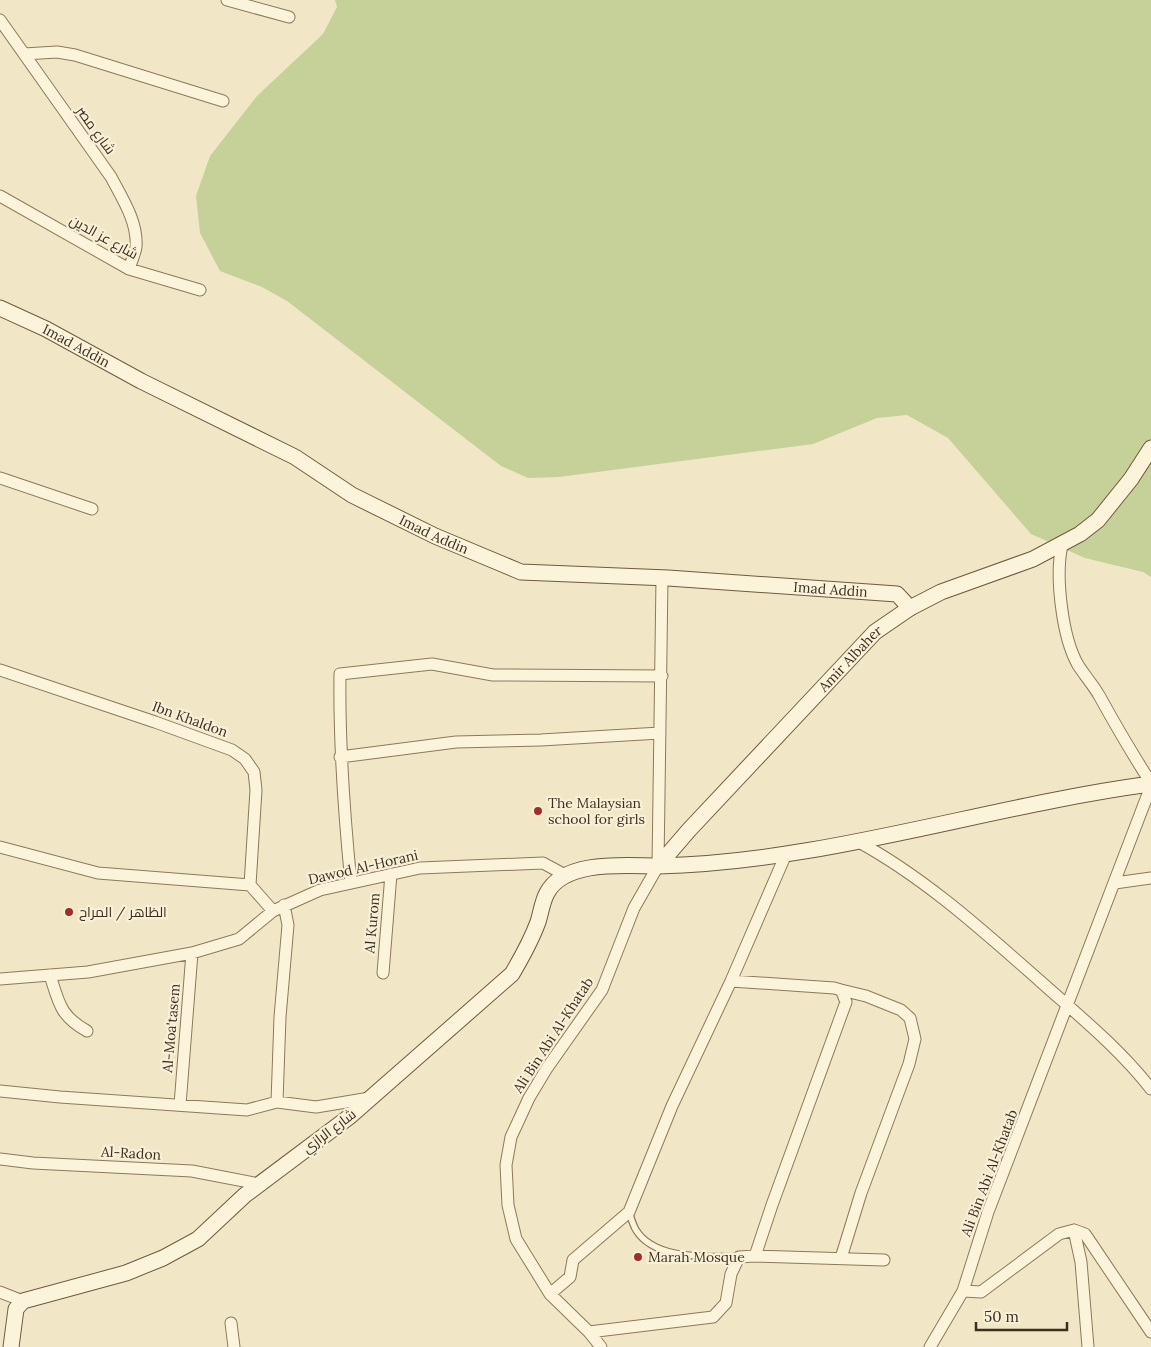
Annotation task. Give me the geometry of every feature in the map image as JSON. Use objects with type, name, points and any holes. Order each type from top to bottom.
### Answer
[{"type":"street","points":[[227,0],[289,17]]},
{"type":"street","name":"شارع مصر","points":[[0,20],[111,177],[126,205],[133,222],[136,247],[128,269]]},
{"type":"street","points":[[24,54],[57,52],[75,55],[222,101]]},
{"type":"street","name":"شارع عز الدين","points":[[0,196],[128,269],[200,290]]},
{"type":"street","name":"Imad Addin","points":[[0,308],[46,329],[142,381],[295,457],[369,503],[435,536],[521,572],[662,578],[897,594],[910,608]]},
{"type":"street","name":"Amir Albaher","points":[[658,866],[689,830],[875,632],[910,608],[941,592],[1015,567],[1062,545],[1098,520],[1131,479],[1151,448]]},
{"type":"street","points":[[0,478],[92,509]]},
{"type":"street","points":[[567,876],[586,868],[600,866],[658,866],[743,862],[857,841],[1093,792],[1151,784],[1099,696],[1077,664],[1065,624],[1059,587],[1059,560],[1062,545]]},
{"type":"street","points":[[658,866],[662,578]]},
{"type":"street","points":[[351,883],[340,757],[340,674],[432,664],[493,675],[662,676]]},
{"type":"street","name":"Ibn Khaldon","points":[[0,670],[155,722],[232,750],[245,759],[254,772],[256,790],[250,885]]},
{"type":"street","points":[[340,757],[456,742],[541,740],[660,733]]},
{"type":"street","name":"Ali Bin Abi Al-Khatab","points":[[930,1347],[963,1291],[988,1212],[1115,883],[1151,784]]},
{"type":"street","points":[[857,841],[884,856],[964,914],[1103,1035],[1150,1084]]},
{"type":"street","points":[[0,847],[98,873],[250,885],[273,910]]},
{"type":"street","points":[[550,1294],[570,1277],[573,1260],[629,1212],[672,1106],[731,981],[786,854]]},
{"type":"street","name":"Dawod Al-Horani","points":[[0,979],[88,972],[192,953],[239,939],[273,910],[320,890],[420,868],[543,863],[567,876]]},
{"type":"street","name":"Ali Bin Abi Al-Khatab","points":[[601,1347],[589,1332],[550,1294],[516,1239],[508,1205],[506,1165],[511,1137],[529,1098],[547,1068],[602,990],[634,908],[658,866]]},
{"type":"street","name":"Al Kurom","points":[[383,973],[391,874]]},
{"type":"street","name":"شارع الرازي","points":[[23,1301],[126,1273],[175,1252],[208,1231],[259,1184],[335,1128],[512,974],[529,944],[547,892],[567,876]]},
{"type":"street","points":[[1115,883],[1151,878]]},
{"type":"street","points":[[277,1102],[280,1017],[288,925],[284,905]]},
{"type":"street","name":"Al-Moa'tasem","points":[[180,1105],[192,953]]},
{"type":"street","points":[[50,975],[59,1002],[70,1022],[87,1032]]},
{"type":"street","points":[[731,981],[841,990],[866,996],[901,1010],[910,1018],[915,1039],[909,1064],[860,1193],[841,1258]]},
{"type":"street","points":[[755,1256],[846,1005],[846,998],[841,990]]},
{"type":"street","points":[[0,1090],[60,1097],[247,1110],[277,1102],[316,1107],[370,1098]]},
{"type":"street","name":"Al-Radon","points":[[0,1159],[33,1163],[192,1171],[259,1184]]},
{"type":"street","points":[[1074,1230],[1081,1262],[1088,1347]]},
{"type":"street","points":[[963,1291],[981,1292],[1059,1234],[1074,1230],[1084,1234],[1151,1332]]},
{"type":"street","points":[[589,1332],[713,1317],[726,1303],[731,1274],[739,1257],[884,1260]]},
{"type":"street","points":[[0,1292],[23,1301],[16,1309],[11,1347]]},
{"type":"street","points":[[231,1322],[234,1347]]},
{"type":"lane","points":[[629,1212],[637,1232],[655,1247],[684,1256],[739,1257]]},
{"type":"green space","points":[[335,0],[1151,0],[1151,577],[1143,572],[1085,558],[1031,534],[948,438],[907,415],[877,418],[813,444],[559,477],[528,478],[501,466],[287,301],[262,287],[220,271],[200,233],[196,196],[210,156],[257,96],[323,34],[337,7]]},
{"type":"place","name":"The Malaysian school for girls","points":[[538,811]]},
{"type":"place","name":"الظاهر / المراح","points":[[69,912]]},
{"type":"place","name":"Marah Mosque","points":[[638,1257]]}]
